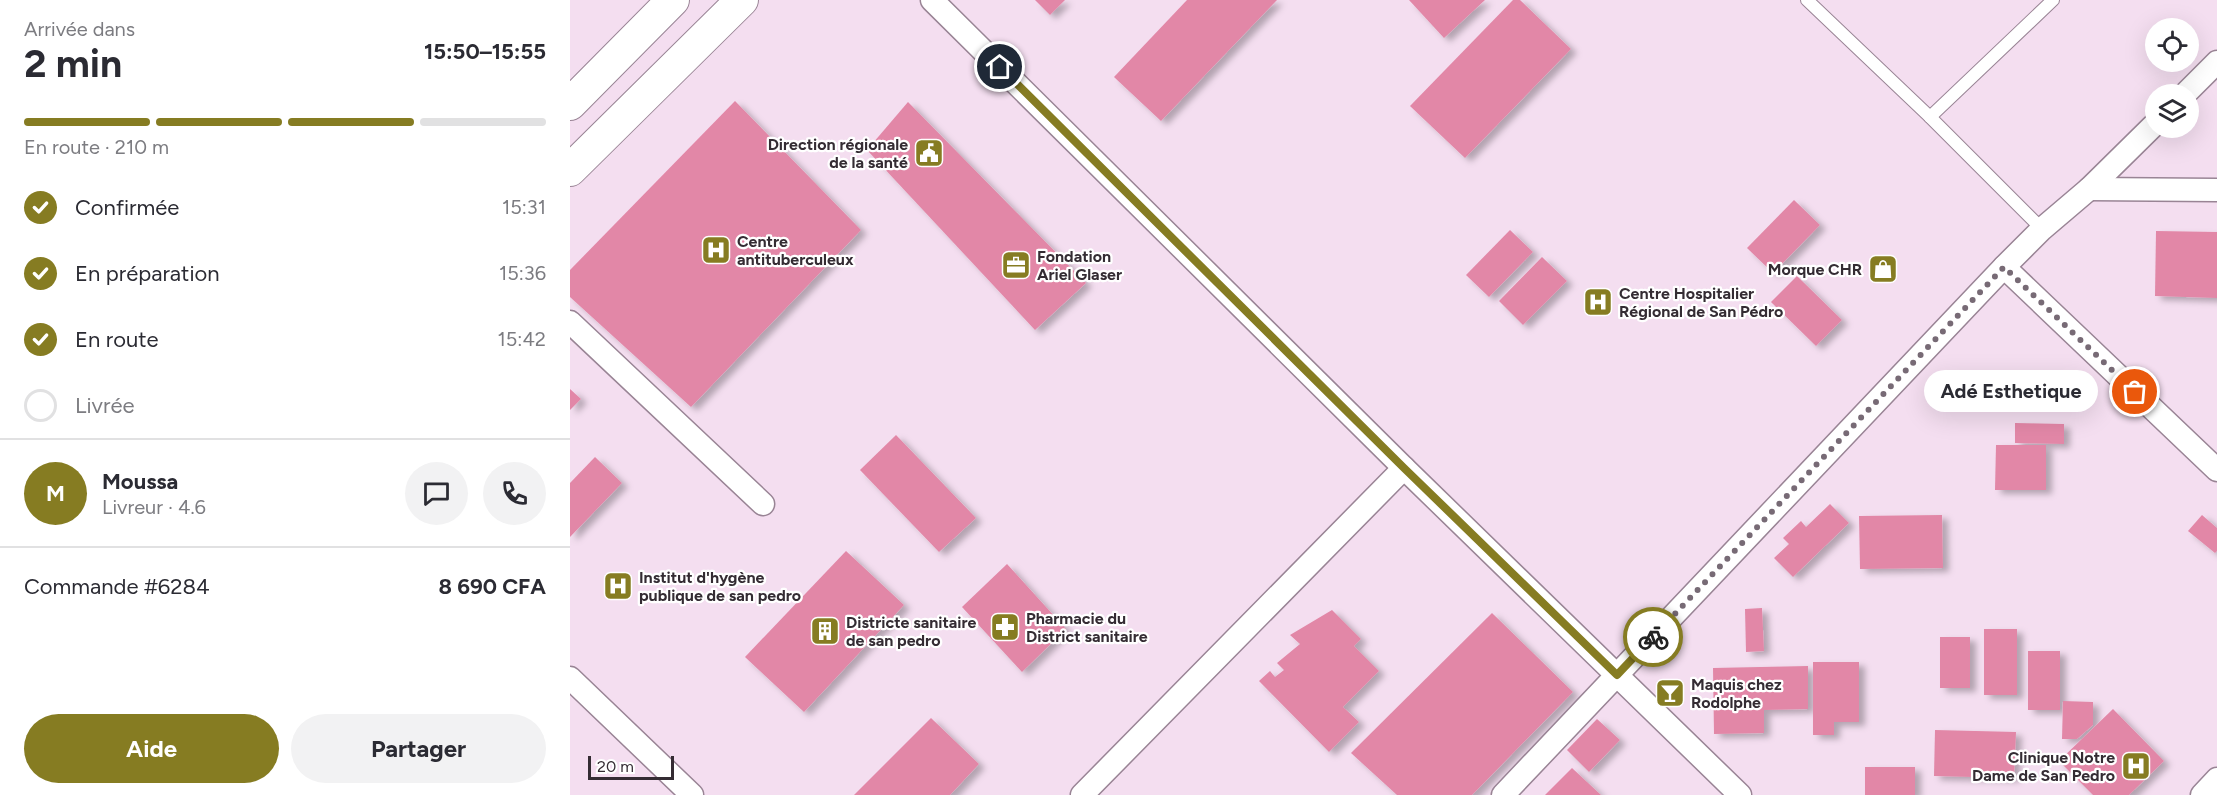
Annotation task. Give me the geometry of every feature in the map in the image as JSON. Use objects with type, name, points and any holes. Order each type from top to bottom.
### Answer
[{"type":"street","points":[[570,104],[673,0]]},
{"type":"street","points":[[570,170],[742,0]]},
{"type":"street","points":[[932,0],[1404,468],[1740,795]]},
{"type":"street","points":[[2195,84],[2217,62]]},
{"type":"street","points":[[1503,795],[2004,267],[2145,134]]},
{"type":"street","points":[[2089,189],[2217,190]]},
{"type":"street","points":[[2004,267],[2217,470]]},
{"type":"street","points":[[570,322],[763,504]]},
{"type":"street","points":[[1082,795],[1404,468]]},
{"type":"street","points":[[570,678],[692,795]]},
{"type":"street","points":[[2202,795],[2217,779]]},
{"type":"lane","points":[[1807,0],[1930,117],[2042,229]]},
{"type":"lane","points":[[1930,117],[2053,0]]},
{"type":"building","points":[[1035,0],[1065,0],[1050,15]]},
{"type":"building","points":[[1187,0],[1277,0],[1161,121],[1114,77]]},
{"type":"building","points":[[1409,0],[1485,0],[1444,38]]},
{"type":"building","points":[[1513,0],[1520,0],[1571,49],[1465,158],[1410,106]]},
{"type":"building","name":"Centre antituberculeux","points":[[735,101],[861,230],[691,407],[570,297],[570,270]]},
{"type":"building","points":[[908,102],[1086,283],[1035,330],[867,150]]},
{"type":"building","points":[[1794,200],[1820,225],[1773,273],[1747,248]]},
{"type":"building","points":[[1510,230],[1533,252],[1489,297],[1466,275]]},
{"type":"building","points":[[2156,231],[2217,232],[2217,298],[2155,296]]},
{"type":"building","points":[[1542,257],[1567,281],[1523,325],[1499,301]]},
{"type":"building","points":[[1797,276],[1842,320],[1816,346],[1771,302]]},
{"type":"building","points":[[570,389],[581,399],[570,410]]},
{"type":"building","points":[[2015,423],[2064,424],[2064,444],[2015,443]]},
{"type":"building","points":[[896,435],[976,518],[939,552],[860,470]]},
{"type":"building","points":[[1996,445],[2046,445],[2046,490],[1995,490]]},
{"type":"building","points":[[595,457],[622,483],[570,537],[570,483]]},
{"type":"building","points":[[1830,504],[1849,523],[1793,577],[1774,558],[1789,544],[1783,538],[1801,521],[1806,527]]},
{"type":"building","points":[[1942,515],[1943,568],[1860,569],[1859,516]]},
{"type":"building","points":[[2202,515],[2217,528],[2217,551],[2215,553],[2188,531]]},
{"type":"building","name":"Districte sanitaire de san pedro","points":[[846,551],[904,605],[804,712],[745,657]]},
{"type":"building","points":[[1007,564],[1066,629],[1022,672],[962,607]]},
{"type":"building","points":[[1762,608],[1764,651],[1746,652],[1745,609]]},
{"type":"building","points":[[1332,610],[1361,639],[1354,646],[1379,671],[1343,707],[1359,722],[1329,752],[1259,681],[1270,671],[1275,677],[1284,670],[1277,663],[1300,644],[1290,635]]},
{"type":"building","points":[[1492,613],[1573,692],[1472,795],[1397,795],[1351,753]]},
{"type":"building","points":[[1984,629],[2017,629],[2017,695],[1984,695]]},
{"type":"building","points":[[1940,637],[1970,637],[1970,688],[1940,688]]},
{"type":"building","points":[[2028,651],[2060,651],[2060,710],[2028,710]]},
{"type":"building","points":[[1813,662],[1859,662],[1859,722],[1834,722],[1834,735],[1813,735]]},
{"type":"building","points":[[1808,666],[1808,709],[1764,710],[1764,733],[1714,734],[1713,668]]},
{"type":"building","points":[[2063,701],[2093,702],[2093,725],[2077,739],[2062,739]]},
{"type":"building","points":[[2113,709],[2164,761],[2129,795],[2093,795],[2059,761]]},
{"type":"building","points":[[931,718],[979,764],[950,795],[854,795]]},
{"type":"building","points":[[1597,719],[1620,740],[1589,772],[1567,750]]},
{"type":"building","points":[[1935,730],[2016,732],[2014,778],[1934,776]]},
{"type":"building","points":[[1865,767],[1915,767],[1915,795],[1865,795]]},
{"type":"building","points":[[1572,768],[1601,795],[1545,795]]},
{"type":"way so far","points":[[1653,637],[2004,267],[2135,392]]},
{"type":"place","name":"Direction régionale de la santé","points":[[929,153]]},
{"type":"place","name":"Centre antituberculeux","points":[[716,250]]},
{"type":"place","name":"Fondation Ariel Glaser","points":[[1016,265]]},
{"type":"place","name":"Morque CHR","points":[[1883,269]]},
{"type":"place","name":"Centre Hospitalier Régional de San Pédro","points":[[1598,302]]},
{"type":"place","name":"Adé Esthetique","points":[[2135,392]]},
{"type":"place","name":"Institut d'hygène publique de san pedro","points":[[618,586]]},
{"type":"place","name":"Pharmacie du District sanitaire","points":[[1005,627]]},
{"type":"place","name":"Districte sanitaire de san pedro","points":[[825,631]]},
{"type":"place","name":"Maquis chez Rodolphe","points":[[1670,693]]},
{"type":"place","name":"Clinique Notre Dame de San Pedro","points":[[2136,766]]},
{"type":"route","points":[[1000,67],[1404,468],[1617,675],[1653,637]]}]
